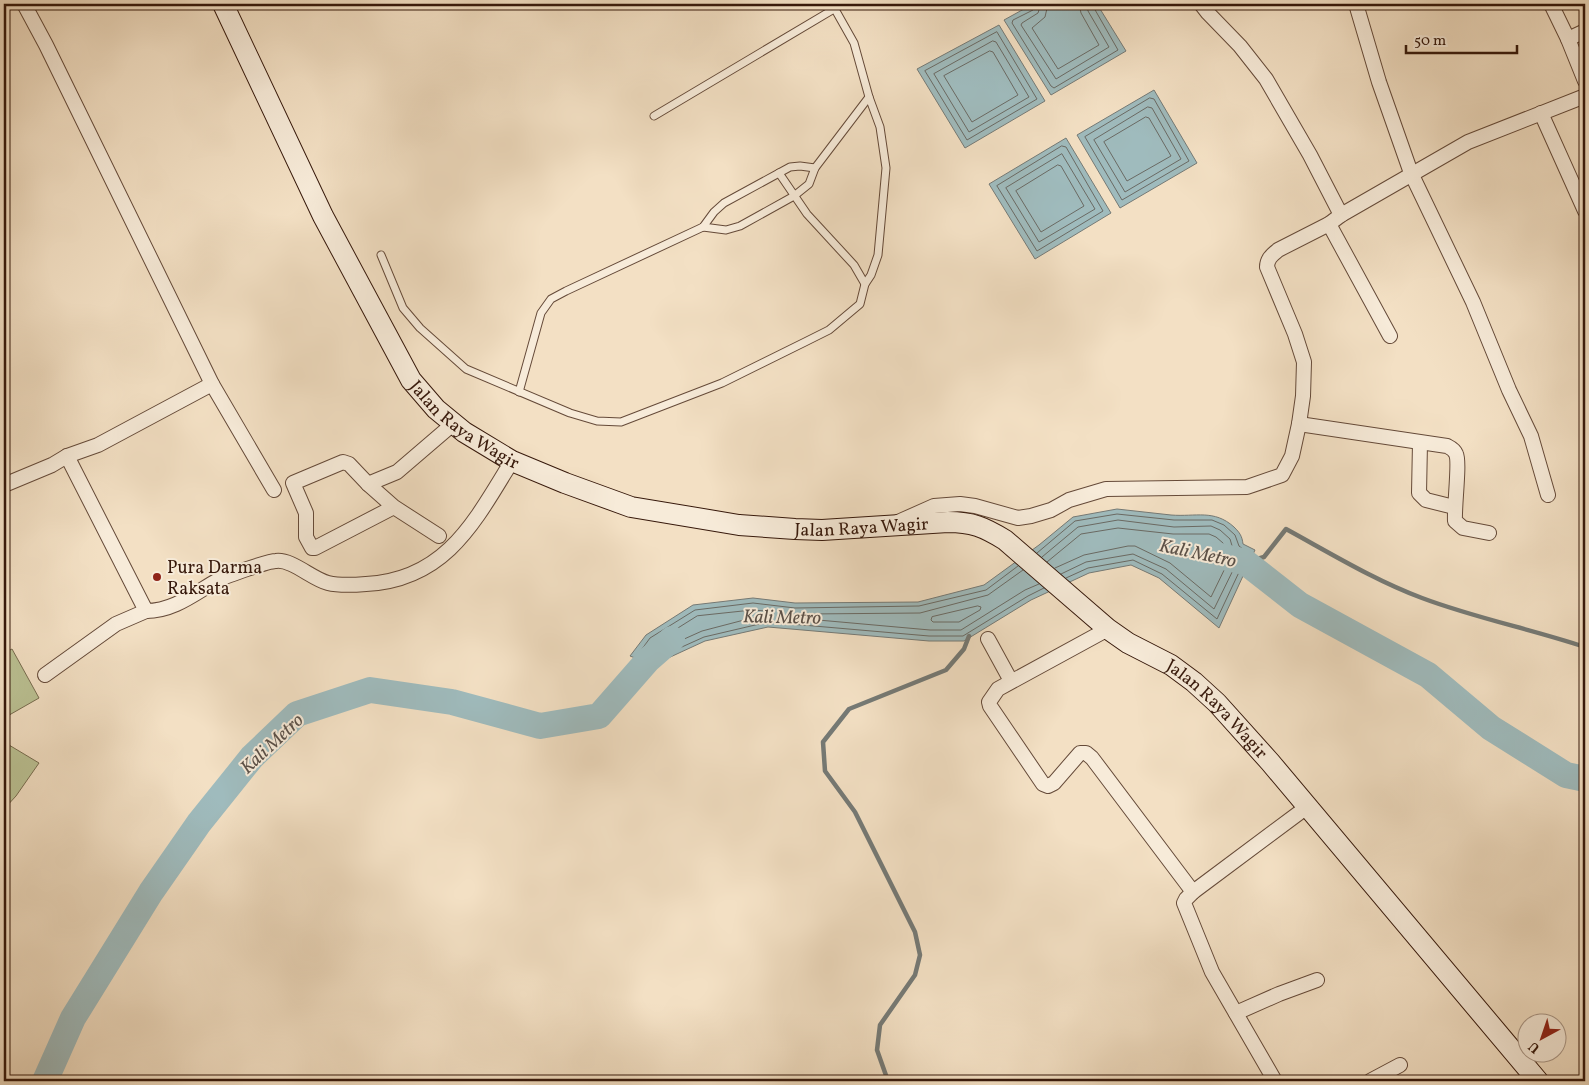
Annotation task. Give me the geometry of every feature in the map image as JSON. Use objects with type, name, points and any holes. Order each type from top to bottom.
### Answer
[{"type":"main road","name":"Jalan Raya Wagir","points":[[223,4],[322,216],[411,380],[436,409],[453,424],[512,461],[605,498],[631,506],[686,517],[740,525],[822,530],[965,522],[988,529],[1004,540],[1108,629],[1128,643],[1170,665],[1199,688],[1245,733],[1538,1081]]},
{"type":"street","points":[[24,4],[46,45],[212,384],[274,490]]},
{"type":"street","points":[[1202,4],[1208,13],[1240,46],[1266,79],[1342,215]]},
{"type":"street","points":[[1356,4],[1379,82],[1411,174],[1473,302],[1531,436],[1548,495]]},
{"type":"street","points":[[1551,4],[1585,81]]},
{"type":"street","points":[[1568,39],[1585,31]]},
{"type":"street","points":[[890,525],[934,506],[960,504],[975,506],[1018,518],[1051,510],[1069,500],[1106,489],[1247,487],[1282,475],[1292,456],[1299,424],[1303,396],[1304,362],[1295,334],[1267,267],[1267,261],[1278,250],[1329,224],[1468,142],[1585,96]]},
{"type":"street","points":[[1541,113],[1585,211]]},
{"type":"street","points":[[1329,224],[1390,336]]},
{"type":"street","points":[[4,485],[52,465],[67,456],[98,445],[212,384]]},
{"type":"street","points":[[368,484],[398,472],[453,424]]},
{"type":"street","points":[[1299,424],[1447,446],[1453,449],[1456,454],[1455,521],[1463,528],[1489,533]]},
{"type":"street","points":[[1420,443],[1419,493],[1426,500],[1454,507]]},
{"type":"street","points":[[67,456],[146,611]]},
{"type":"street","points":[[45,675],[116,624],[146,611],[167,609],[221,579],[277,560],[288,563],[327,583],[357,585],[383,583],[405,576],[433,563],[445,555],[476,518],[512,461]]},
{"type":"street","points":[[398,472],[389,503],[315,548],[312,548],[306,536],[306,513],[294,483],[343,462],[349,464],[389,503],[439,536]]},
{"type":"street","points":[[1108,629],[998,688],[989,702],[990,706],[1039,780],[1048,786],[1054,783],[1080,753],[1092,758],[1193,892]]},
{"type":"street","points":[[988,639],[1011,681]]},
{"type":"street","points":[[1275,1081],[1212,972],[1184,903],[1193,892],[1307,807]]},
{"type":"street","points":[[1236,1013],[1317,980]]},
{"type":"street","points":[[1370,1081],[1400,1065]]},
{"type":"lane","points":[[381,255],[403,308],[420,328],[466,369],[570,414],[597,421],[621,422],[722,383],[829,330],[860,304],[865,284],[871,275],[878,254],[886,168],[880,127],[869,97],[854,43],[833,6],[654,116]]},
{"type":"lane","points":[[703,227],[726,230],[740,226],[794,196],[809,184],[815,168],[869,97]]},
{"type":"lane","points":[[519,392],[541,312],[551,299],[566,290],[703,227],[714,212],[724,203],[779,173],[800,166],[815,168]]},
{"type":"lane","points":[[779,173],[807,214],[854,265],[865,284]]},
{"type":"green space","points":[[12,649],[39,698],[4,718],[4,653]]},
{"type":"green space","points":[[4,742],[39,763],[16,796],[4,809]]},
{"type":"water","points":[[1033,4],[1097,4],[1126,51],[1051,95],[1004,20]]},
{"type":"water","points":[[999,25],[1045,101],[965,148],[917,69]]},
{"type":"water","points":[[1154,90],[1197,163],[1120,208],[1077,135]]},
{"type":"water","points":[[1066,138],[1111,213],[1035,259],[989,184]]},
{"type":"water","points":[[1117,509],[1171,515],[1204,515],[1219,518],[1227,521],[1236,529],[1243,544],[1255,550],[1219,628],[1159,578],[1131,565],[1089,573],[1031,600],[964,641],[929,641],[768,627],[705,641],[653,665],[630,656],[646,635],[693,605],[753,598],[795,603],[918,602],[984,585],[1039,545],[1073,517]]},
{"type":"waterway","points":[[1247,562],[1264,557],[1286,529],[1369,575],[1404,591],[1462,612],[1585,647]]},
{"type":"waterway","name":"Kali Metro","points":[[1216,555],[1245,562],[1300,605],[1428,675],[1491,728],[1566,775],[1585,779]]},
{"type":"waterway","points":[[888,1081],[877,1050],[880,1025],[915,975],[920,955],[915,932],[855,812],[825,771],[823,742],[849,709],[946,670],[964,649],[969,636]]},
{"type":"waterway","name":"Kali Metro","points":[[45,1081],[73,1018],[151,892],[199,823],[252,757],[297,714],[370,690],[452,702],[540,726],[599,716],[648,660],[672,639]]},
{"type":"place","name":"Pura Darma Raksata","points":[[157,577]]}]
